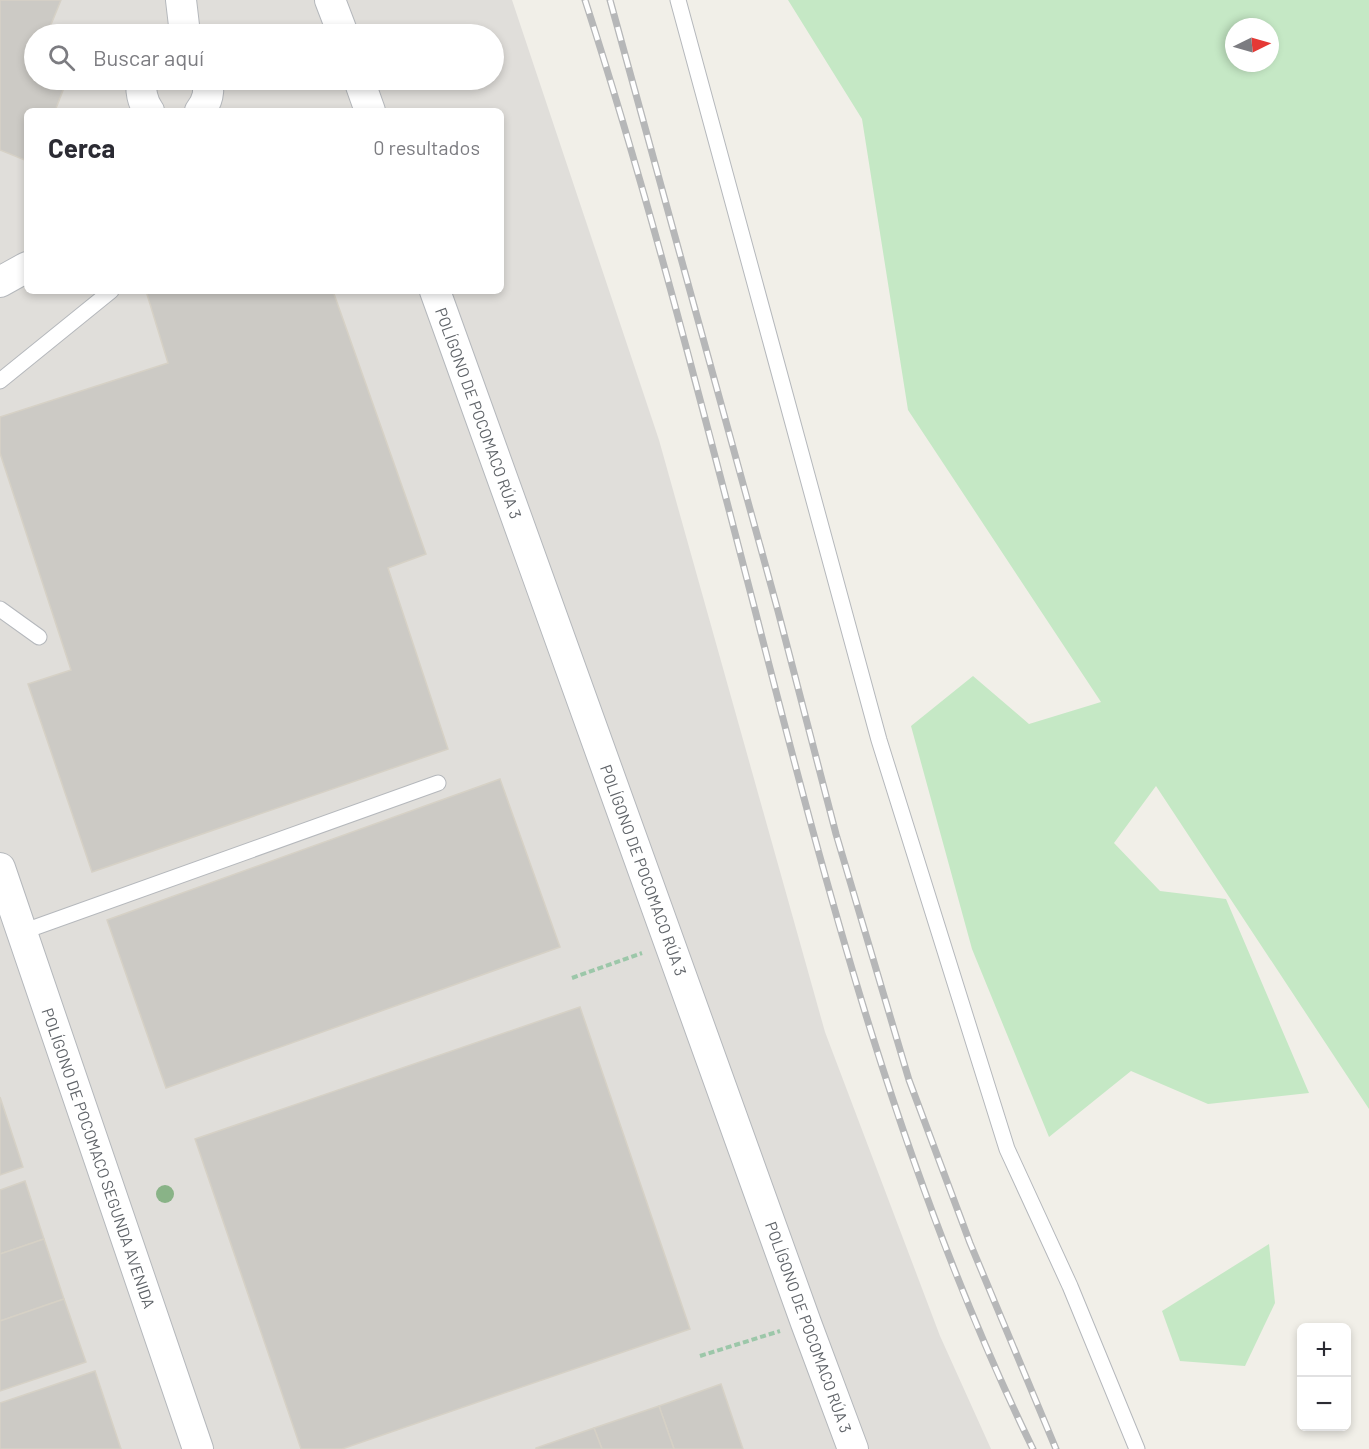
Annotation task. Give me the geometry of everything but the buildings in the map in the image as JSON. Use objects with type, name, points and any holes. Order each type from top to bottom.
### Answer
[{"type":"street","points":[[181,0],[184,24]]},
{"type":"street","points":[[330,0],[339,24]]},
{"type":"street","points":[[142,90],[143,103],[147,108]]},
{"type":"street","points":[[203,108],[207,103],[208,90]]},
{"type":"street","points":[[363,90],[369,108]]},
{"type":"street","name":"POLÍGONO DE POCOMACO RÚA 3","points":[[436,294],[806,1323],[854,1449]]},
{"type":"street","name":"POLÍGONO DE POCOMACO SEGUNDA AVENIDA","points":[[0,868],[198,1449]]},
{"type":"lane","points":[[678,0],[879,740],[978,1059],[1007,1149],[1070,1286],[1137,1449]]},
{"type":"lane","points":[[0,381],[107,294]]},
{"type":"lane","points":[[0,609],[39,637]]},
{"type":"lane","points":[[22,932],[438,783]]},
{"type":"path","points":[[572,978],[670,943]]},
{"type":"path","points":[[700,1356],[806,1323]]},
{"type":"shaded area","points":[[0,0],[512,0],[659,440],[825,1032],[940,1336],[991,1449],[0,1449]]},
{"type":"green space","points":[[788,0],[1369,0],[1369,1109],[1156,786],[1114,843],[1160,891],[1226,899],[1309,1093],[1208,1104],[1131,1071],[1049,1137],[972,949],[911,726],[973,676],[1029,724],[1101,702],[908,410],[862,119]]},
{"type":"green space","points":[[1269,1244],[1275,1303],[1245,1366],[1180,1361],[1162,1311]]},
{"type":"railway","points":[[585,0],[632,151],[695,380],[811,824],[873,1037],[907,1142],[945,1246],[987,1348],[1033,1449]]},
{"type":"railway","points":[[610,0],[778,611],[836,834],[909,1080],[970,1243],[1056,1449]]}]
